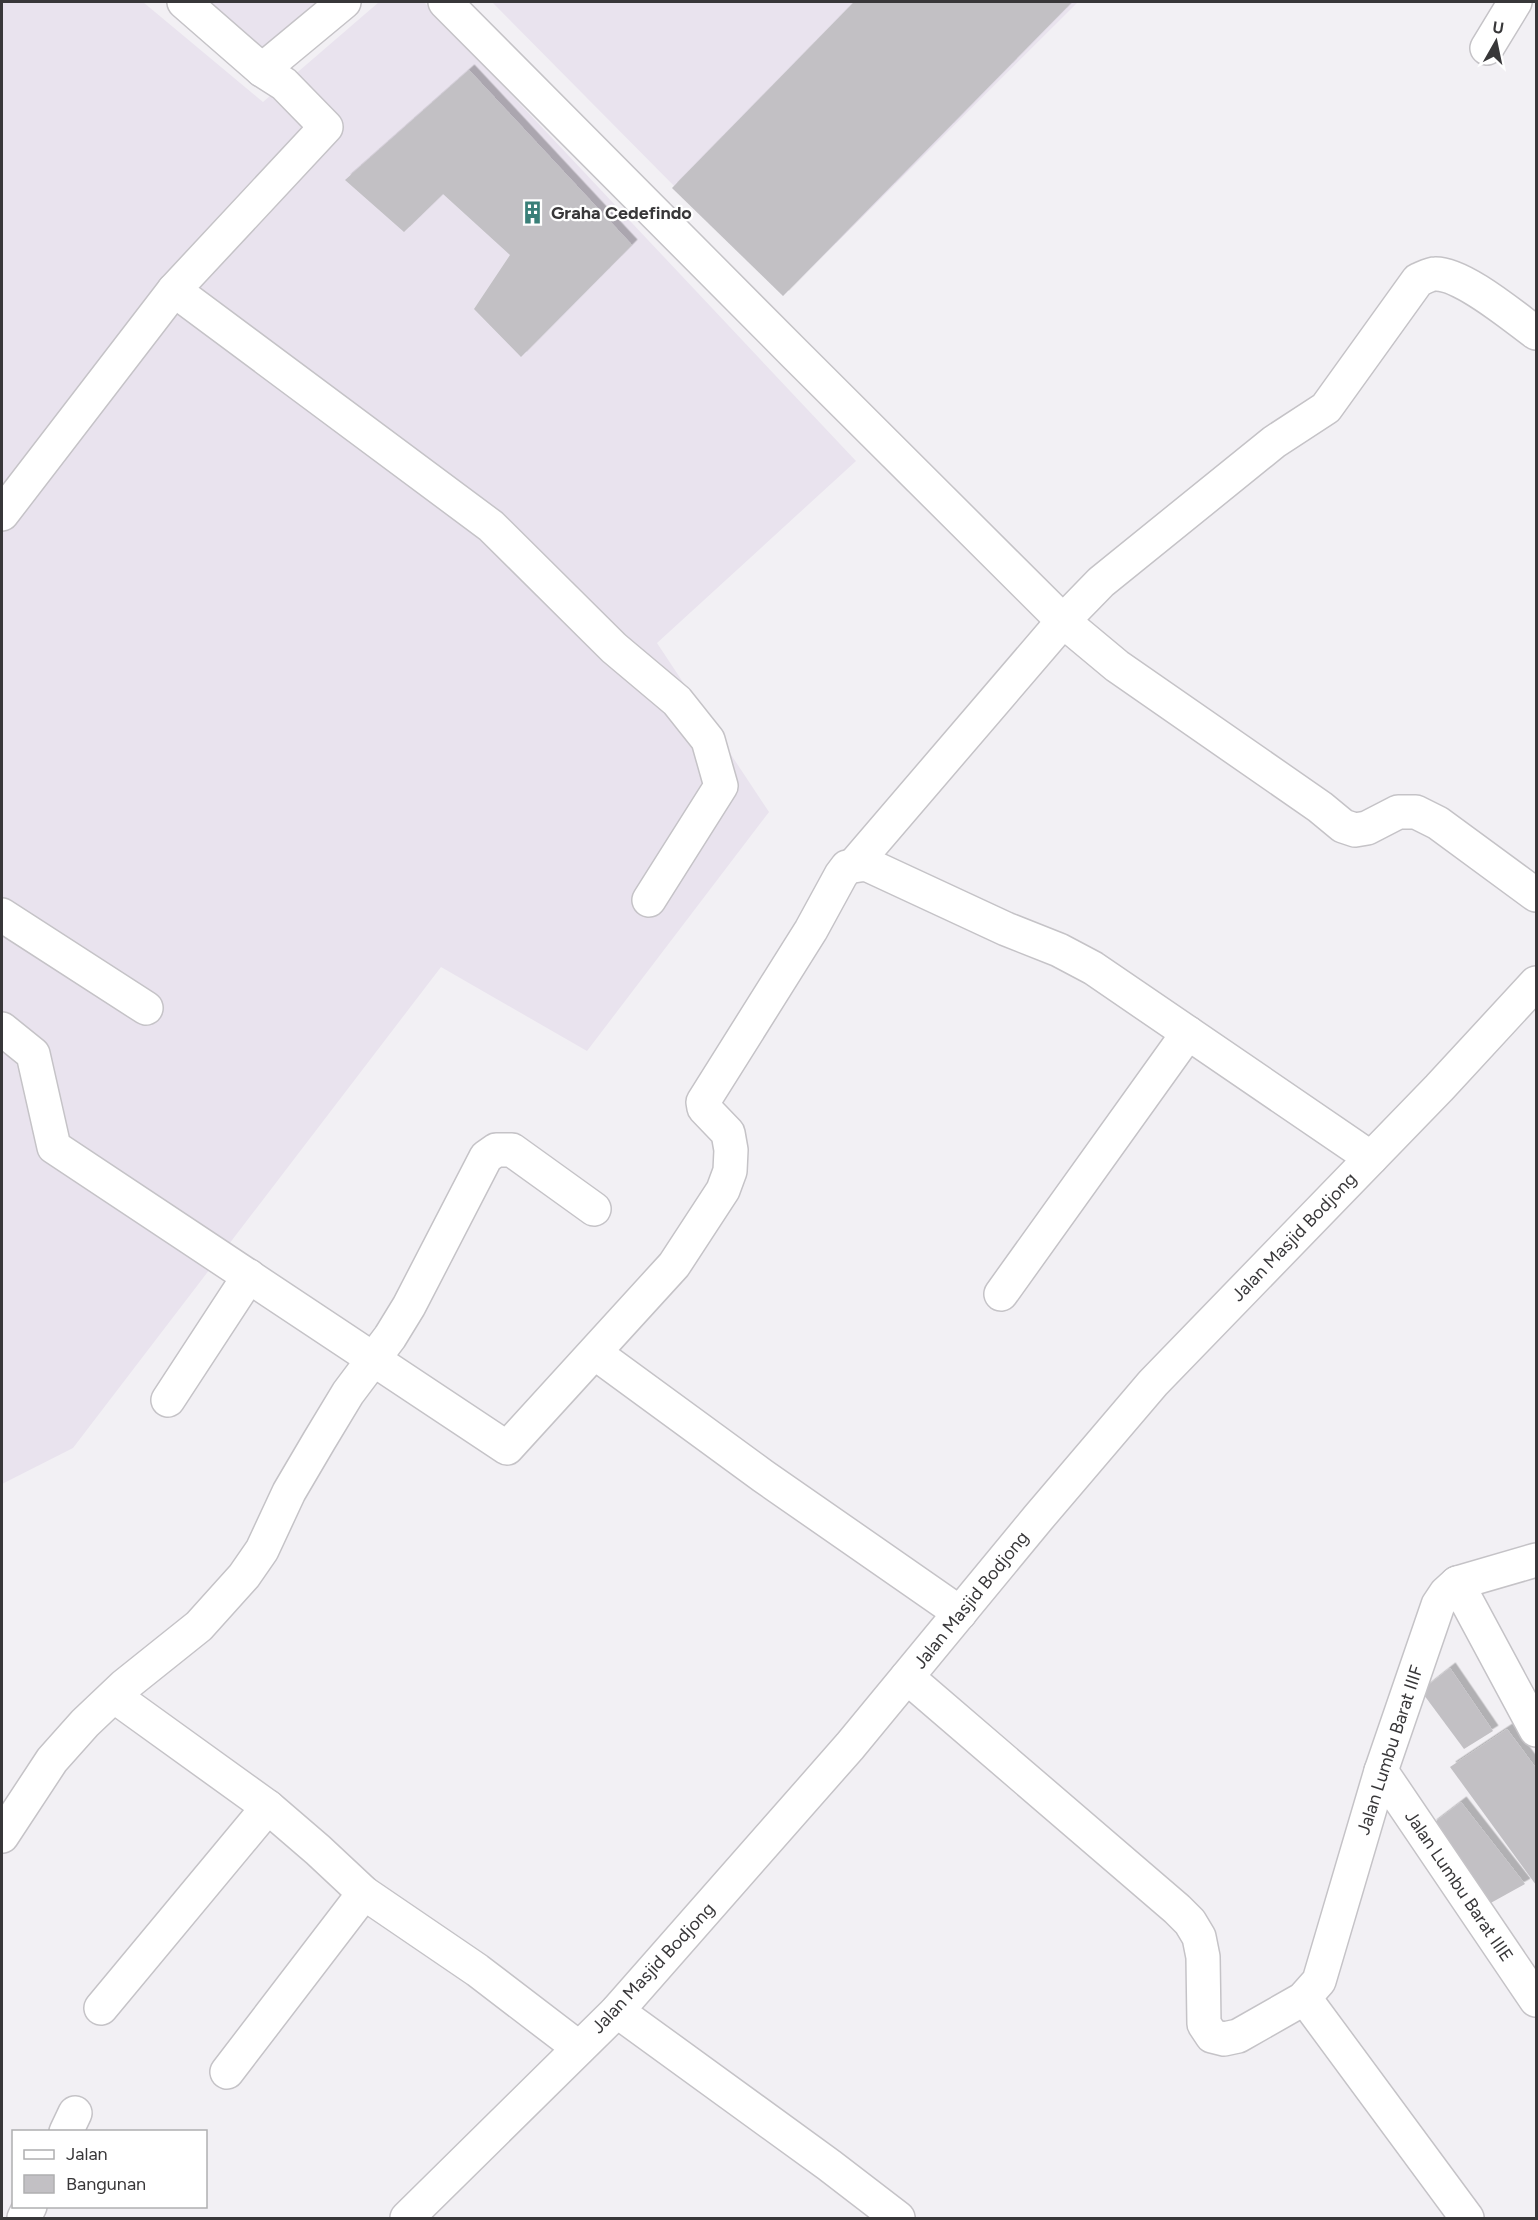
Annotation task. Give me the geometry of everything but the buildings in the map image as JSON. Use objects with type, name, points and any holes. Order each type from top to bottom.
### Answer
[{"type":"street","points":[[2,514],[174,290],[326,127],[284,84],[262,70],[184,2]]},
{"type":"street","points":[[262,70],[344,2]]},
{"type":"street","points":[[449,2],[743,303],[1063,621],[1117,666],[1320,807],[1343,826],[1355,830],[1367,828],[1398,812],[1416,812],[1438,823],[1536,895]]},
{"type":"street","points":[[1487,48],[1515,2]]},
{"type":"street","points":[[854,865],[1063,621],[1101,582],[1274,442],[1326,408],[1418,280],[1433,273],[1449,275],[1468,285],[1536,333]]},
{"type":"street","points":[[174,290],[491,526],[614,648],[677,701],[708,740],[721,786],[649,900]]},
{"type":"street","points":[[2,1029],[33,1054],[54,1147],[507,1448],[674,1265],[723,1190],[730,1172],[731,1150],[728,1133],[704,1108],[703,1102],[848,867],[866,864],[1006,929],[1059,950],[1093,968],[1371,1158]]},
{"type":"street","points":[[2,915],[146,1008]]},
{"type":"street","name":"Jalan Masjid Bodjong","points":[[407,2218],[617,2011],[842,1755],[1153,1383],[1371,1158],[1536,983]]},
{"type":"street","points":[[1001,1294],[1188,1033]]},
{"type":"street","points":[[2,1836],[52,1760],[85,1723],[124,1686],[199,1626],[244,1576],[262,1550],[289,1492],[348,1393],[409,1306],[486,1157],[496,1150],[512,1150],[594,1209]]},
{"type":"street","points":[[168,1400],[249,1276]]},
{"type":"street","points":[[595,1353],[764,1476],[960,1613]]},
{"type":"street","points":[[1536,1560],[1457,1583],[1536,1730]]},
{"type":"street","name":"Jalan Lumbu Barat IIIF","points":[[1303,1999],[1319,1981],[1381,1771],[1438,1605],[1457,1583]]},
{"type":"street","points":[[907,1677],[1178,1909],[1190,1922],[1199,1936],[1203,1957],[1204,2024],[1212,2036],[1224,2039],[1238,2036],[1303,1999],[1312,2008],[1467,2218]]},
{"type":"street","points":[[114,1696],[268,1807],[364,1893],[477,1970],[579,2048]]},
{"type":"street","name":"Jalan Lumbu Barat IIIE","points":[[1381,1771],[1536,2000]]},
{"type":"street","points":[[101,2008],[268,1807]]},
{"type":"street","points":[[227,2072],[364,1893]]},
{"type":"street","points":[[617,2011],[898,2218]]},
{"type":"shaded area","points":[[2,2],[143,2],[263,102],[379,2],[424,2],[856,461],[657,643],[769,812],[587,1051],[441,967],[73,1448],[2,1484]]},
{"type":"shaded area","points":[[210,2],[328,2],[267,51]]},
{"type":"shaded area","points":[[492,2],[1078,2],[783,296]]},
{"type":"place","name":"Graha Cedefindo","points":[[533,213]]}]
